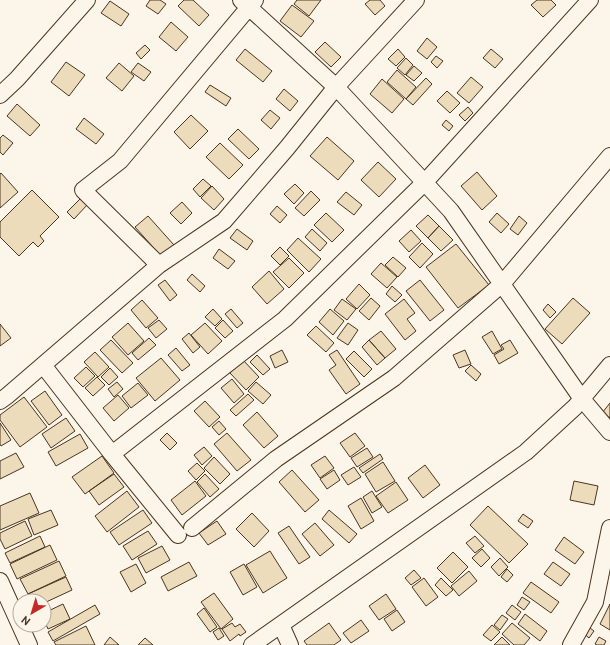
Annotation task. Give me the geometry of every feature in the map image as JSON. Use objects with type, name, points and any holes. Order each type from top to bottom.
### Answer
[{"type":"street","points":[[0,95],[17,79],[87,0]]},
{"type":"street","points":[[0,401],[159,265],[224,221],[287,148],[336,87],[416,0]]},
{"type":"street","points":[[112,454],[285,319],[425,182],[590,0]]},
{"type":"street","points":[[159,265],[83,190],[120,161],[248,2],[336,87],[451,211],[582,399],[610,432]]},
{"type":"street","points":[[192,528],[276,459],[394,378],[502,284],[610,156]]},
{"type":"street","points":[[252,645],[526,452],[575,407],[610,364]]},
{"type":"street","points":[[43,365],[112,454],[178,535]]},
{"type":"street","points":[[571,645],[595,602],[610,528]]},
{"type":"street","points":[[0,581],[29,645]]},
{"type":"street","points":[[280,625],[290,645]]},
{"type":"building","points":[[150,0],[160,0],[166,4],[158,14],[146,6]]},
{"type":"building","points":[[184,0],[193,0],[209,15],[199,26],[178,6]]},
{"type":"building","points":[[297,0],[321,0],[309,16],[294,4]]},
{"type":"building","points":[[370,0],[380,0],[385,6],[375,15],[365,4]]},
{"type":"building","points":[[537,0],[551,0],[556,5],[543,17],[531,5]]},
{"type":"building","points":[[110,1],[129,14],[121,26],[101,13]]},
{"type":"building","points":[[292,5],[314,21],[301,37],[280,21]]},
{"type":"building","points":[[171,22],[188,37],[176,51],[159,37]]},
{"type":"building","points":[[427,38],[437,47],[427,59],[417,51]]},
{"type":"building","points":[[325,42],[341,57],[331,67],[315,52]]},
{"type":"building","points":[[145,45],[150,50],[141,59],[136,53]]},
{"type":"building","points":[[245,49],[272,71],[263,82],[236,60]]},
{"type":"building","points":[[398,49],[405,57],[396,66],[388,59]]},
{"type":"building","points":[[491,49],[503,59],[495,68],[483,58]]},
{"type":"building","points":[[436,56],[443,61],[437,68],[431,62]]},
{"type":"building","points":[[406,58],[413,65],[405,75],[397,68]]},
{"type":"building","points":[[66,62],[85,75],[69,96],[51,82]]},
{"type":"building","points":[[119,63],[134,76],[122,91],[106,78]]},
{"type":"building","points":[[138,63],[151,72],[144,81],[131,72]]},
{"type":"building","points":[[414,66],[422,73],[414,81],[406,75]]},
{"type":"building","points":[[397,70],[416,87],[406,99],[387,82]]},
{"type":"building","points":[[471,77],[483,87],[469,103],[457,93]]},
{"type":"building","points":[[426,78],[432,84],[413,105],[406,99]]},
{"type":"building","points":[[382,79],[404,99],[392,113],[370,94]]},
{"type":"building","points":[[210,85],[231,98],[226,106],[205,92]]},
{"type":"building","points":[[284,89],[298,101],[290,111],[276,99]]},
{"type":"building","points":[[447,91],[460,103],[450,113],[437,101]]},
{"type":"building","points":[[17,104],[40,125],[30,136],[7,116]]},
{"type":"building","points":[[468,107],[473,113],[465,121],[459,115]]},
{"type":"building","points":[[270,110],[280,118],[271,129],[261,120]]},
{"type":"building","points":[[191,115],[208,131],[190,149],[174,132]]},
{"type":"building","points":[[84,118],[104,134],[96,144],[76,129]]},
{"type":"building","points":[[446,120],[453,126],[449,131],[442,125]]},
{"type":"building","points":[[238,129],[259,149],[249,159],[228,139]]},
{"type":"building","points":[[3,135],[13,143],[3,155],[0,152],[0,138]]},
{"type":"building","points":[[327,137],[354,161],[338,180],[310,156]]},
{"type":"building","points":[[220,143],[243,165],[229,179],[206,157]]},
{"type":"building","points":[[378,162],[396,179],[379,197],[361,180]]},
{"type":"building","points":[[477,172],[497,196],[482,210],[461,186]]},
{"type":"building","points":[[1,173],[18,192],[0,208],[0,174]]},
{"type":"building","points":[[203,179],[211,186],[200,197],[193,189]]},
{"type":"building","points":[[295,184],[304,193],[294,204],[284,194]]},
{"type":"building","points":[[212,186],[224,199],[214,210],[201,198]]},
{"type":"building","points":[[32,190],[59,217],[40,236],[44,241],[38,247],[33,242],[19,256],[0,237],[0,222]]},
{"type":"building","points":[[311,191],[320,200],[304,216],[295,208]]},
{"type":"building","points":[[346,192],[362,205],[354,215],[337,202]]},
{"type":"building","points":[[81,198],[88,204],[74,219],[67,212]]},
{"type":"building","points":[[182,202],[192,213],[181,224],[170,213]]},
{"type":"building","points":[[277,206],[287,215],[280,223],[270,214]]},
{"type":"building","points":[[326,213],[344,230],[332,242],[314,225]]},
{"type":"building","points":[[497,213],[509,224],[501,233],[489,222]]},
{"type":"building","points":[[428,215],[439,226],[428,238],[416,226]]},
{"type":"building","points":[[148,216],[174,245],[161,256],[135,227]]},
{"type":"building","points":[[519,216],[527,223],[518,235],[510,229]]},
{"type":"building","points":[[439,226],[453,240],[441,251],[428,238]]},
{"type":"building","points":[[237,229],[253,241],[247,250],[230,238]]},
{"type":"building","points":[[312,229],[327,243],[320,251],[305,237]]},
{"type":"building","points":[[411,230],[421,241],[409,252],[399,241]]},
{"type":"building","points":[[298,238],[321,259],[309,272],[287,250]]},
{"type":"building","points":[[422,243],[433,254],[420,268],[409,257]]},
{"type":"building","points":[[456,244],[489,285],[458,308],[426,267]]},
{"type":"building","points":[[280,247],[289,256],[280,265],[271,256]]},
{"type":"building","points":[[219,249],[235,261],[228,269],[213,258]]},
{"type":"building","points":[[393,257],[406,268],[398,277],[385,265]]},
{"type":"building","points":[[289,258],[304,273],[289,288],[273,272]]},
{"type":"building","points":[[381,263],[397,277],[387,288],[371,274]]},
{"type":"building","points":[[269,271],[284,289],[267,304],[252,287]]},
{"type":"building","points":[[192,274],[205,286],[200,292],[187,280]]},
{"type":"building","points":[[165,280],[177,295],[170,301],[158,285]]},
{"type":"building","points":[[420,280],[444,310],[430,321],[406,291]]},
{"type":"building","points":[[359,284],[370,295],[357,309],[346,299]]},
{"type":"building","points":[[392,286],[402,295],[395,302],[386,294]]},
{"type":"building","points":[[371,298],[380,306],[369,320],[359,311]]},
{"type":"building","points":[[573,298],[590,313],[562,344],[545,329]]},
{"type":"building","points":[[342,299],[356,309],[347,320],[334,310]]},
{"type":"building","points":[[404,299],[415,313],[407,319],[416,331],[405,340],[385,314]]},
{"type":"building","points":[[142,300],[158,318],[146,328],[131,310]]},
{"type":"building","points":[[548,304],[556,312],[550,318],[543,310]]},
{"type":"building","points":[[213,309],[222,319],[215,326],[205,317]]},
{"type":"building","points":[[231,309],[243,323],[237,328],[225,314]]},
{"type":"building","points":[[330,309],[344,321],[333,335],[319,322]]},
{"type":"building","points":[[159,320],[167,329],[156,338],[148,328]]},
{"type":"building","points":[[223,320],[233,331],[225,338],[215,328]]},
{"type":"building","points":[[128,323],[144,341],[128,355],[112,337]]},
{"type":"building","points":[[205,323],[222,341],[208,354],[191,335]]},
{"type":"building","points":[[348,323],[358,330],[348,345],[337,338]]},
{"type":"building","points":[[0,324],[11,338],[0,346]]},
{"type":"building","points":[[316,326],[334,343],[326,352],[307,335]]},
{"type":"building","points":[[381,331],[396,349],[385,358],[369,340]]},
{"type":"building","points":[[492,331],[502,349],[493,354],[482,337]]},
{"type":"building","points":[[189,333],[200,347],[193,353],[182,339]]},
{"type":"building","points":[[149,338],[156,345],[138,360],[132,353]]},
{"type":"building","points":[[111,340],[133,363],[122,373],[100,350]]},
{"type":"building","points":[[369,340],[385,358],[377,365],[362,347]]},
{"type":"building","points":[[510,340],[518,353],[499,364],[494,355],[504,349],[501,345]]},
{"type":"building","points":[[176,348],[190,365],[182,371],[168,355]]},
{"type":"building","points":[[282,350],[288,362],[275,368],[270,356]]},
{"type":"building","points":[[337,350],[360,384],[346,394],[329,370],[336,365],[329,355]]},
{"type":"building","points":[[465,350],[471,364],[459,368],[453,355]]},
{"type":"building","points":[[354,351],[372,369],[364,377],[346,359]]},
{"type":"building","points":[[95,352],[109,367],[98,377],[84,362]]},
{"type":"building","points":[[257,355],[270,369],[263,375],[250,362]]},
{"type":"building","points":[[161,358],[180,380],[155,401],[136,378]]},
{"type":"building","points":[[243,360],[259,377],[246,390],[230,373]]},
{"type":"building","points":[[471,365],[481,374],[476,381],[465,371]]},
{"type":"building","points":[[86,367],[95,376],[83,387],[74,378]]},
{"type":"building","points":[[110,368],[118,377],[109,385],[101,377]]},
{"type":"building","points":[[97,377],[105,385],[93,396],[85,388]]},
{"type":"building","points":[[232,379],[244,394],[234,403],[221,388]]},
{"type":"building","points":[[117,382],[123,389],[114,397],[108,389]]},
{"type":"building","points":[[256,382],[271,395],[263,404],[248,391]]},
{"type":"building","points":[[138,383],[148,395],[131,408],[122,396]]},
{"type":"building","points":[[45,391],[62,415],[49,425],[31,401]]},
{"type":"building","points":[[248,394],[254,400],[236,416],[230,410]]},
{"type":"building","points":[[118,395],[129,408],[114,421],[103,408]]},
{"type":"building","points":[[24,397],[47,427],[20,447],[0,420],[0,415]]},
{"type":"building","points":[[205,401],[220,417],[209,427],[194,411]]},
{"type":"building","points":[[610,403],[610,416],[609,418],[602,413]]},
{"type":"building","points":[[257,412],[278,436],[264,448],[243,425]]},
{"type":"building","points":[[66,418],[75,431],[51,448],[42,434]]},
{"type":"building","points":[[219,421],[226,429],[219,435],[212,427]]},
{"type":"building","points":[[0,423],[11,440],[1,446],[0,444]]},
{"type":"building","points":[[167,433],[177,443],[170,450],[160,440]]},
{"type":"building","points":[[227,433],[251,460],[237,471],[214,444]]},
{"type":"building","points":[[355,433],[365,446],[350,457],[340,443]]},
{"type":"building","points":[[80,434],[88,448],[56,466],[48,452]]},
{"type":"building","points":[[204,447],[212,456],[202,465],[194,455]]},
{"type":"building","points":[[367,448],[373,457],[357,467],[351,458]]},
{"type":"building","points":[[16,453],[24,467],[0,479],[0,461]]},
{"type":"building","points":[[380,454],[383,459],[363,473],[359,468]]},
{"type":"building","points":[[102,456],[114,473],[85,494],[72,477]]},
{"type":"building","points":[[325,456],[334,468],[320,478],[311,465]]},
{"type":"building","points":[[214,457],[230,474],[220,484],[204,468]]},
{"type":"building","points":[[383,462],[395,481],[376,492],[365,474]]},
{"type":"building","points":[[197,463],[205,471],[196,480],[188,471]]},
{"type":"building","points":[[425,465],[440,485],[423,498],[408,478]]},
{"type":"building","points":[[354,467],[361,477],[348,485],[341,475]]},
{"type":"building","points":[[292,470],[319,500],[305,512],[279,482]]},
{"type":"building","points":[[334,470],[340,480],[327,489],[320,479]]},
{"type":"building","points":[[114,474],[124,487],[99,505],[89,491]]},
{"type":"building","points":[[205,474],[219,489],[210,497],[197,482]]},
{"type":"building","points":[[195,481],[206,496],[182,515],[171,500]]},
{"type":"building","points":[[574,481],[598,486],[594,505],[570,500]]},
{"type":"building","points":[[396,482],[408,500],[388,513],[376,496]]},
{"type":"building","points":[[127,491],[139,507],[107,532],[95,516]]},
{"type":"building","points":[[372,491],[382,507],[372,513],[363,497]]},
{"type":"building","points":[[30,493],[39,513],[0,530],[0,506]]},
{"type":"building","points":[[361,498],[374,521],[361,529],[348,506]]},
{"type":"building","points":[[488,506],[528,544],[509,563],[470,525]]},
{"type":"building","points":[[51,510],[58,525],[34,535],[28,519]]},
{"type":"building","points":[[143,510],[152,523],[119,545],[110,532]]},
{"type":"building","points":[[329,510],[357,534],[349,543],[322,519]]},
{"type":"building","points":[[252,513],[269,531],[254,547],[236,529]]},
{"type":"building","points":[[523,514],[533,521],[528,528],[518,521]]},
{"type":"building","points":[[25,521],[32,536],[5,549],[0,539],[0,533]]},
{"type":"building","points":[[217,521],[226,534],[208,545],[199,533]]},
{"type":"building","points":[[315,523],[334,545],[320,556],[302,534]]},
{"type":"building","points":[[289,526],[310,557],[299,564],[278,533]]},
{"type":"building","points":[[148,531],[157,544],[132,560],[123,546]]},
{"type":"building","points":[[40,536],[45,547],[10,563],[5,553]]},
{"type":"building","points":[[475,536],[484,546],[475,553],[466,543]]},
{"type":"building","points":[[564,537],[584,552],[575,564],[555,550]]},
{"type":"building","points":[[50,545],[57,560],[17,579],[10,564]]},
{"type":"building","points":[[162,546],[170,560],[146,573],[138,558]]},
{"type":"building","points":[[482,549],[490,558],[481,567],[472,558]]},
{"type":"building","points":[[270,551],[287,578],[263,593],[246,565]]},
{"type":"building","points":[[453,552],[468,567],[452,583],[437,568]]},
{"type":"building","points":[[500,558],[508,567],[499,576],[491,567]]},
{"type":"building","points":[[59,561],[66,576],[30,593],[27,593],[20,579]]},
{"type":"building","points":[[189,562],[197,576],[168,591],[161,577]]},
{"type":"building","points":[[553,562],[570,574],[561,586],[544,574]]},
{"type":"building","points":[[136,564],[146,583],[131,592],[120,572]]},
{"type":"building","points":[[244,564],[257,587],[243,595],[230,572]]},
{"type":"building","points":[[507,569],[513,575],[507,582],[501,577]]},
{"type":"building","points":[[414,570],[421,578],[411,585],[405,578]]},
{"type":"building","points":[[469,571],[477,581],[459,596],[451,586]]},
{"type":"building","points":[[66,577],[72,590],[52,599],[52,593],[30,593]]},
{"type":"building","points":[[424,578],[438,597],[426,606],[412,587]]},
{"type":"building","points":[[441,578],[453,590],[446,596],[435,585]]},
{"type":"building","points":[[531,582],[559,602],[551,613],[523,593]]},
{"type":"building","points":[[214,593],[233,619],[221,629],[201,602]]},
{"type":"building","points":[[386,594],[396,609],[379,620],[369,606]]},
{"type":"building","points":[[522,597],[530,602],[524,610],[517,605]]},
{"type":"building","points":[[63,604],[70,619],[52,627],[52,609]]},
{"type":"building","points":[[610,604],[610,630],[600,624]]},
{"type":"building","points":[[95,605],[100,614],[53,641],[49,633],[52,633],[52,630]]},
{"type":"building","points":[[512,605],[521,612],[515,620],[506,613]]},
{"type":"building","points":[[204,608],[217,627],[210,632],[197,614]]},
{"type":"building","points":[[397,610],[405,622],[392,631],[384,619]]},
{"type":"building","points":[[525,614],[547,631],[540,641],[518,624]]},
{"type":"building","points":[[502,615],[508,619],[500,630],[494,625]]},
{"type":"building","points":[[361,620],[369,631],[351,643],[343,633]]},
{"type":"building","points":[[232,623],[235,627],[240,624],[246,632],[240,636],[239,634],[230,641],[222,629]]},
{"type":"building","points":[[329,623],[341,640],[334,645],[307,645],[304,641]]},
{"type":"building","points":[[512,623],[530,638],[524,645],[514,645],[502,634]]},
{"type":"building","points":[[492,625],[500,632],[491,641],[483,635]]},
{"type":"building","points":[[586,625],[594,631],[589,638],[581,631]]},
{"type":"building","points":[[86,626],[95,645],[56,645],[54,642]]},
{"type":"building","points":[[219,628],[224,636],[218,640],[213,632]]},
{"type":"building","points":[[110,637],[119,645],[104,645]]},
{"type":"building","points":[[502,637],[510,645],[494,645]]},
{"type":"building","points":[[599,637],[606,641],[604,645],[595,644]]},
{"type":"building","points":[[145,638],[153,645],[138,645]]}]
